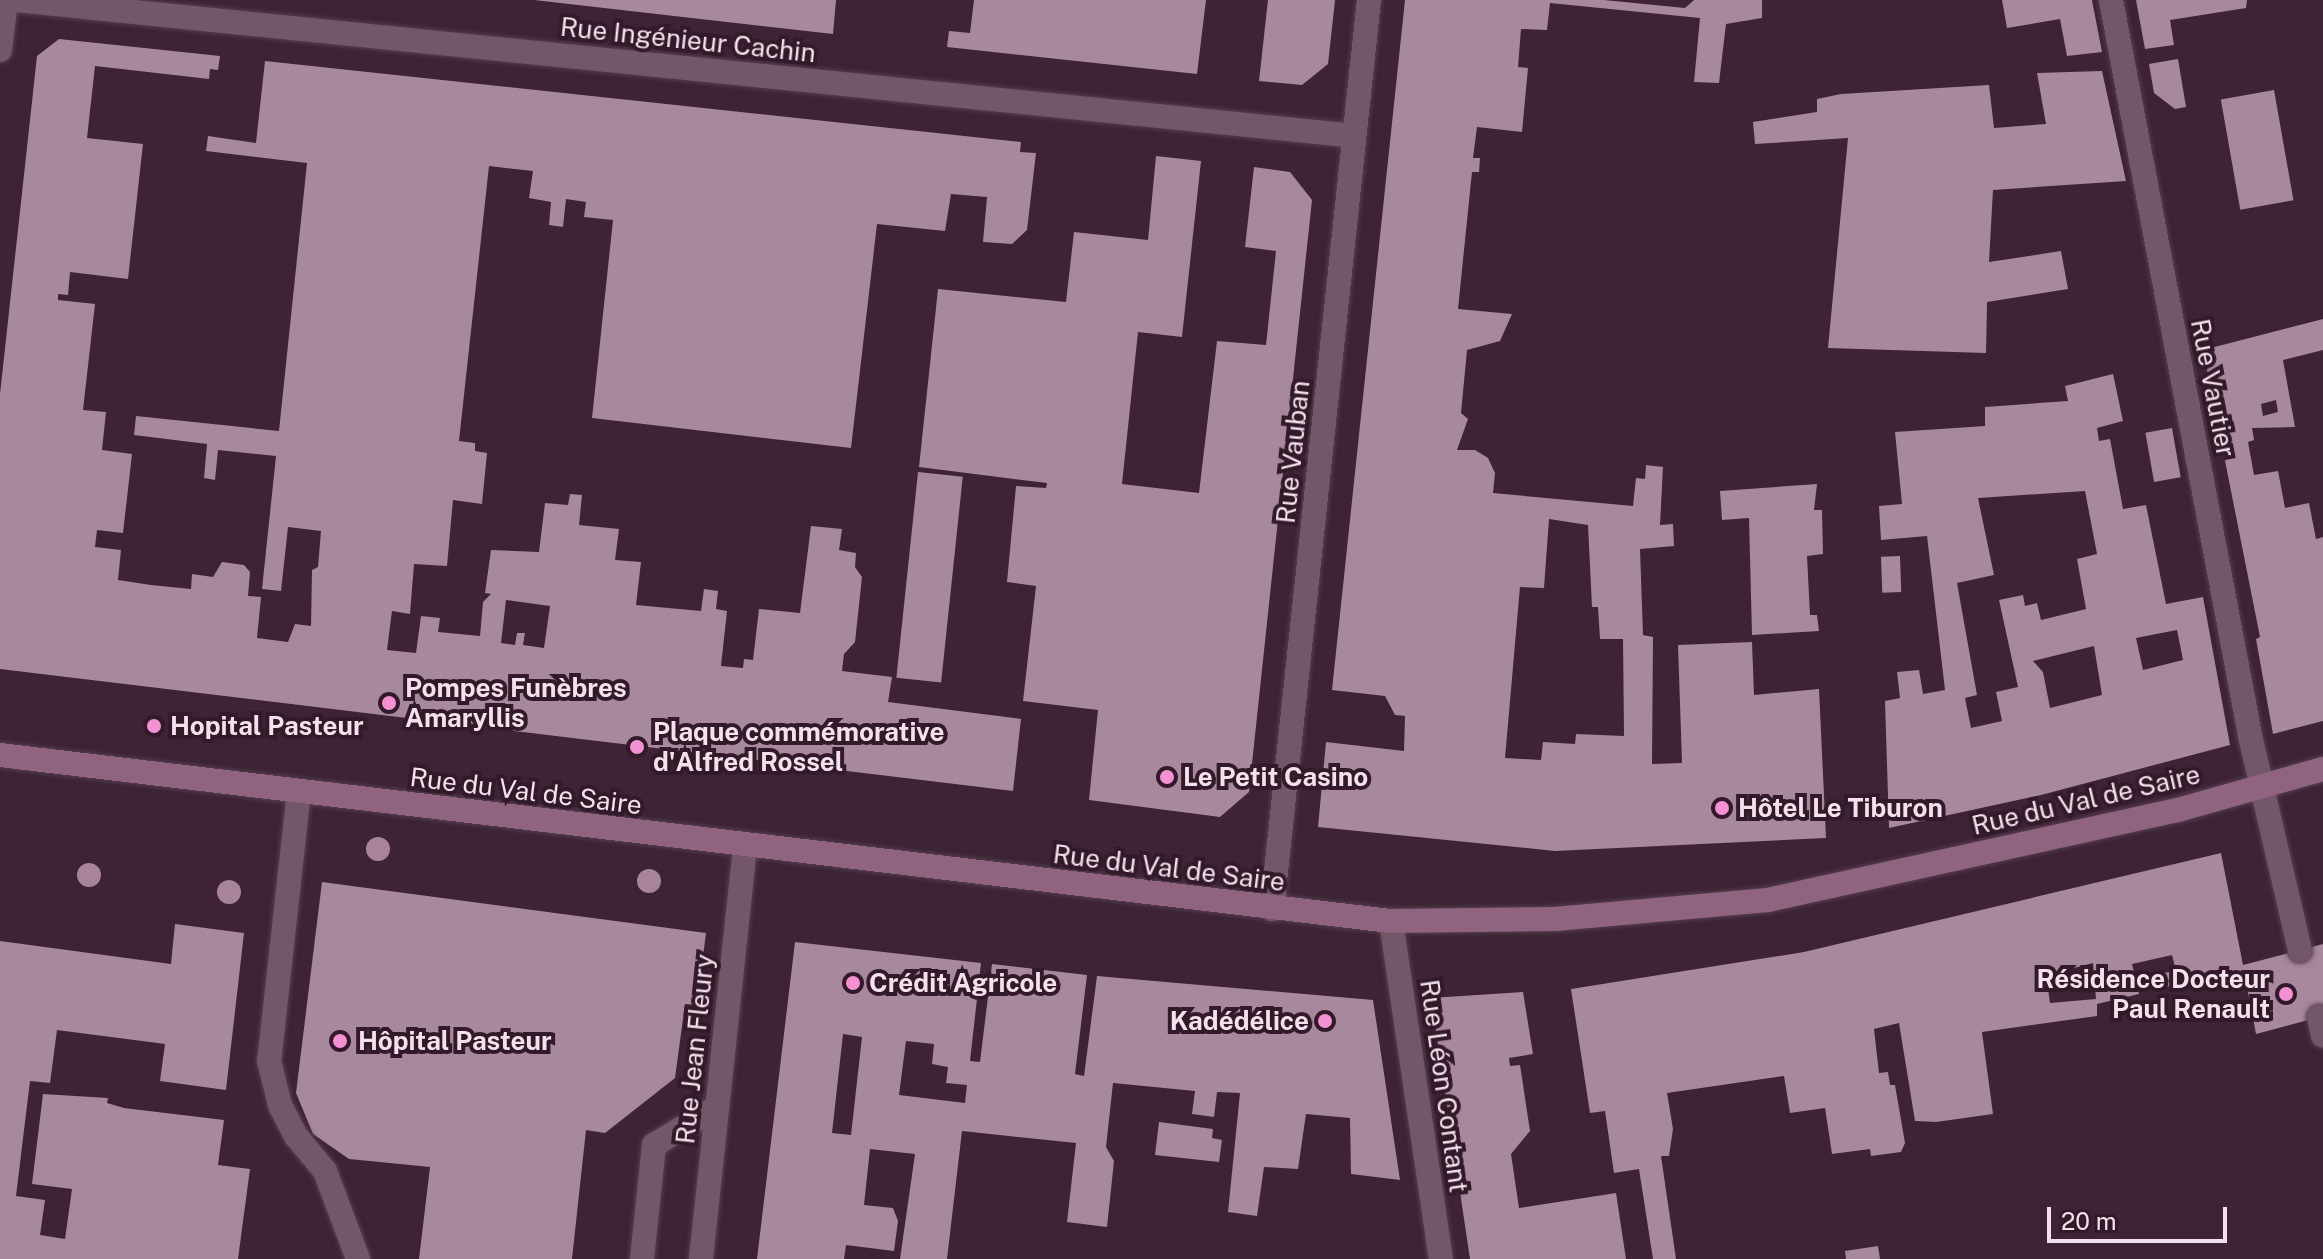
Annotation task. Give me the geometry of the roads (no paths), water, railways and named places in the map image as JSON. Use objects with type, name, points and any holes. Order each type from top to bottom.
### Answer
[{"type":"main road","name":"Rue du Val de Saire","points":[[0,755],[1391,921],[1555,919],[1768,900],[2178,810],[2323,769]]},
{"type":"street","points":[[0,50],[6,0]]},
{"type":"street","name":"Rue Ingénieur Cachin","points":[[16,0],[1354,136]]},
{"type":"street","name":"Rue Vauban","points":[[1272,909],[1369,0]]},
{"type":"street","name":"Rue Vautier","points":[[2111,0],[2262,787],[2300,950]]},
{"type":"street","points":[[299,791],[269,1061],[280,1105],[296,1136],[325,1171],[358,1259]]},
{"type":"street","name":"Rue Jean Fleury","points":[[701,1259],[745,845]]},
{"type":"street","name":"Rue Léon Contant","points":[[1391,921],[1441,1259]]},
{"type":"street","points":[[642,1259],[654,1145],[717,1107]]},
{"type":"place","name":"Pompes Funèbres Amaryllis","points":[[389,703]]},
{"type":"place","name":"Hopital Pasteur","points":[[154,726]]},
{"type":"place","name":"Plaque commémorative d'Alfred Rossel","points":[[637,747]]},
{"type":"place","name":"Le Petit Casino","points":[[1167,777]]},
{"type":"place","name":"Hôtel Le Tiburon","points":[[1722,808]]},
{"type":"place","name":"Crédit Agricole","points":[[853,983]]},
{"type":"place","name":"Résidence Docteur Paul Renault","points":[[2286,994]]},
{"type":"place","name":"Kadédélice","points":[[1325,1021]]},
{"type":"place","name":"Hôpital Pasteur","points":[[340,1041]]}]
